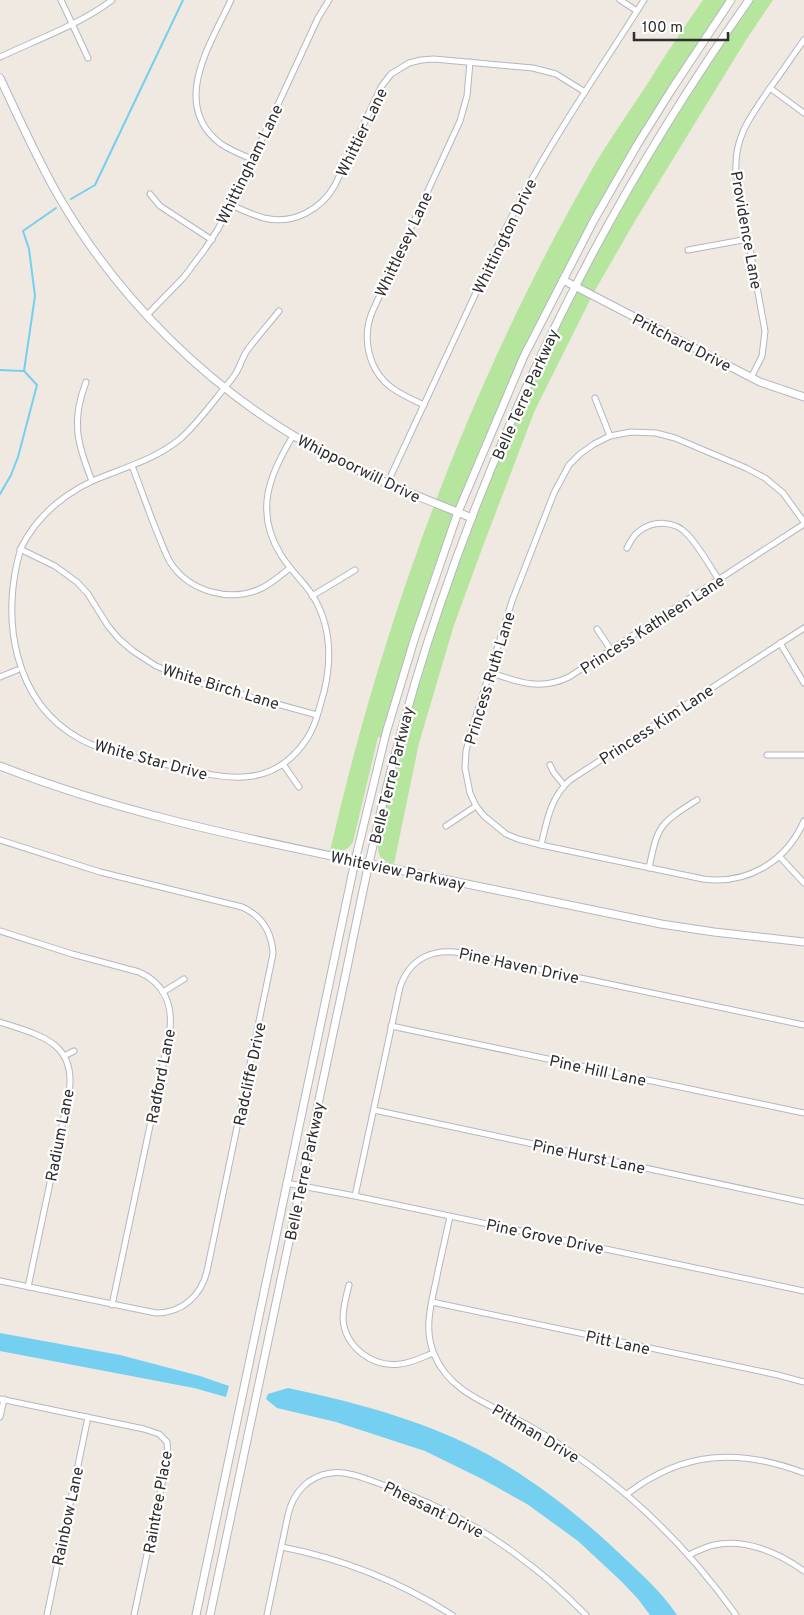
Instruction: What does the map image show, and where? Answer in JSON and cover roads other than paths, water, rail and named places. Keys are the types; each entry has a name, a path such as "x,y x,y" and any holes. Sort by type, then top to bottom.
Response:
{"main road":[{"name":"Belle Terre Parkway","path":"196,1615 355,861 386,733 415,637 458,512 524,356 637,145 731,0"},
{"name":"Belle Terre Parkway","path":"210,1615 369,864 411,697 439,610 472,518 516,410 575,287 610,221 654,145 689,88 749,0"},
{"name":"Whippoorwill Drive","path":"0,78 53,186 66,208 111,272 147,315 183,351 225,387 292,436 387,484 472,518"},
{"name":"Pritchard Drive","path":"563,280 751,378 804,397"},
{"name":"Whiteview Parkway","path":"0,766 97,800 270,844 670,925 804,942"}],"street":[{"path":"61,0 88,58"},
{"path":"0,57 72,23 112,0"},
{"path":"231,0 199,70 196,84 196,100 202,121 214,137 229,148 252,159"},
{"name":"Whittingham Lane","path":"147,315 184,277 212,240 231,205 318,18 329,0"},
{"path":"620,0 637,11"},
{"name":"Whittington Drive","path":"387,484 514,210 536,171 644,0"},
{"name":"Providence Lane","path":"751,378 762,356 765,336 736,172 737,151 745,125 804,40"},
{"name":"Whittier Lane","path":"231,205 256,216 275,220 290,219 308,212 325,200 333,190 379,92 391,74 405,65 421,60 434,59 542,70 561,77 585,92"},
{"name":"Whittlesey Lane","path":"424,405 395,390 380,376 368,352 367,330 373,310 460,121 467,96 470,62"},
{"path":"770,88 804,113"},
{"path":"150,194 160,206 212,240"},
{"path":"688,250 748,239"},
{"name":"White Star Drive","path":"279,311 249,348 225,387 193,427 179,440 155,456 92,481 69,494 49,510 33,528 20,549 10,577 6,601 8,638 17,670 33,697 51,718 77,737 100,748 227,778 250,777 271,770 283,764 295,754 312,730 317,715 328,672 329,649 323,620 312,596 279,551 268,522 268,488 273,472 292,436"},
{"path":"86,382 80,400 77,427 81,453 92,481"},
{"path":"595,398 610,436"},
{"name":"Princess Ruth Lane","path":"804,523 787,497 775,485 746,468 662,434 638,431 610,436 594,444 569,465 559,482 521,577 489,672 465,756 466,781 476,806 489,822 506,834 518,840 541,846 703,879 727,880 754,873 766,867 792,843 804,821"},
{"path":"132,466 167,556 176,570 190,582 211,592 232,595 261,588 290,568"},
{"path":"626,548 636,534 646,527 659,523 673,525 689,536 719,580"},
{"name":"Princess Kathleen Lane","path":"489,672 523,683 538,685 549,684 569,677 804,523"},
{"name":"White Birch Lane","path":"20,549 55,566 77,582 88,594 108,626 119,638 133,651 156,666 193,681 317,715"},
{"path":"312,596 355,570"},
{"name":"Princess Kim Lane","path":"541,846 550,807 564,786 581,773 804,628"},
{"path":"596,629 611,650"},
{"path":"780,643 804,684"},
{"path":"0,678 17,670"},
{"path":"767,754 804,755"},
{"path":"283,764 298,787"},
{"path":"550,765 564,786"},
{"path":"649,868 655,840 662,826 697,800"},
{"path":"446,826 476,806"},
{"name":"Radcliffe Drive","path":"0,840 100,872 242,907 261,920 267,929 274,954 208,1271 203,1286 198,1293 186,1305 173,1311 151,1313 0,1281"},
{"path":"780,856 804,883"},
{"name":"Radford Lane","path":"0,931 72,954 139,972 151,979 163,992 168,1001 171,1013 170,1031 112,1305"},
{"name":"Pine Haven Drive","path":"356,1196 400,987 410,969 418,961 430,955 449,951 804,1025"},
{"path":"163,992 184,979"},
{"path":"0,1022 45,1037 58,1047 64,1056 74,1051"},
{"name":"Pine Hill Lane","path":"392,1026 804,1113"},
{"name":"Radium Lane","path":"28,1287 69,1093 70,1076 64,1056"},
{"name":"Pine Hurst Lane","path":"374,1110 804,1202"},
{"name":"Pine Grove Drive","path":"286,1184 356,1196 804,1290"},
{"name":"Pittman Drive","path":"450,1216 428,1328 433,1353 444,1373 460,1389 514,1417 554,1441 627,1494 689,1555 736,1615"},
{"path":"349,1285 344,1310 344,1323 350,1340 362,1353 378,1362 396,1365 433,1353"},
{"name":"Pitt Lane","path":"432,1302 804,1382"},
{"path":"0,1417 2,1399"},
{"name":"Raintree Place","path":"2,1399 154,1432 163,1437 168,1446 168,1456 134,1615"},
{"name":"Rainbow Lane","path":"47,1615 88,1417"},
{"path":"627,1494 664,1471 708,1458 754,1459 781,1465 804,1473"},
{"name":"Pheasant Drive","path":"267,1615 291,1506 296,1494 303,1486 321,1475 336,1472 380,1483 410,1495 481,1531 532,1566 586,1615"},
{"path":"689,1555 712,1545 724,1543 742,1544 774,1554 804,1571"},
{"path":"282,1547 325,1556 370,1572 408,1589 452,1615"}],"water":[{"path":"0,1333 120,1355 200,1376 229,1386 226,1397 194,1388 0,1351"},
{"path":"288,1388 398,1416 451,1437 501,1462 547,1493 591,1527 649,1582 677,1615 650,1615 621,1581 578,1541 527,1504 482,1479 425,1451 336,1422 277,1408 266,1399 268,1394"}],"waterway":[{"path":"71,199 95,185 183,0"},
{"path":"0,494 11,475 18,457 37,385 24,371 35,296 29,249 23,231 56,208"},
{"path":"0,370 23,371"}]}
